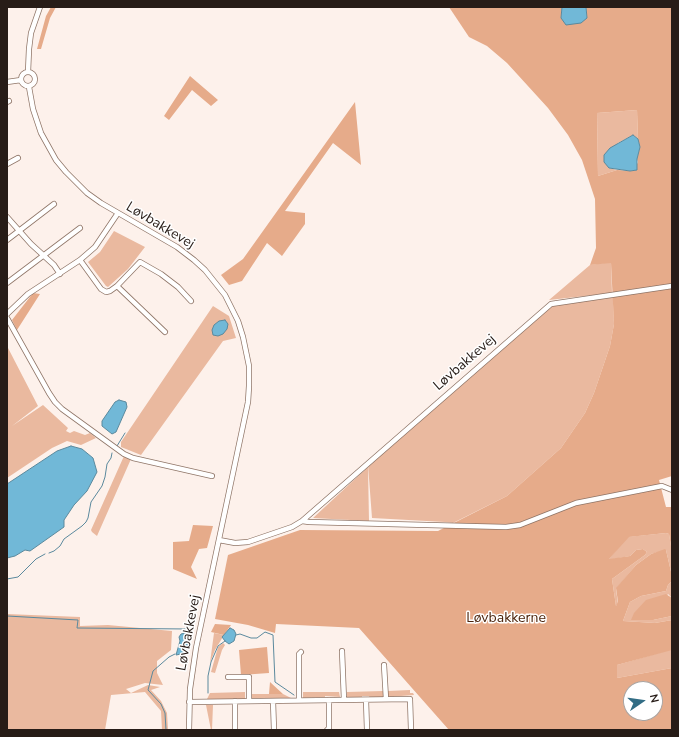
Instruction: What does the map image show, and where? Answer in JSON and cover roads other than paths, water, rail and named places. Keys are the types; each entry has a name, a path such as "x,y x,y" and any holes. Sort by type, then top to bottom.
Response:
{"street":[{"path":"28,72 28,49 31,33 40,7"},
{"path":"28,72 33,74 35,79 34,84 28,87 23,85 21,80 22,75 28,72"},
{"path":"7,82 21,80"},
{"name":"Løvbakkevej","path":"28,87 38,125 56,160 74,182 87,193 118,213 178,247 205,270 225,295 238,321 243,337 249,366 248,402 196,648 189,702 189,730"},
{"path":"7,164 18,158"},
{"path":"7,240 54,204"},
{"path":"7,314 28,294 80,260 95,247 118,213"},
{"path":"7,217 18,231 54,265 60,274"},
{"path":"7,283 80,228"},
{"path":"80,260 103,291 108,292 117,286 140,262 161,274 178,287 191,300"},
{"path":"117,286 165,332"},
{"name":"Løvbakkevej","path":"219,540 235,543 248,542 302,521 551,304 672,286"},
{"path":"7,318 49,393 62,409 124,454 133,458 212,476"},
{"name":"Løvbakkevej","path":"302,521 506,527 520,525 576,503 662,486 672,490"},
{"path":"342,651 344,700"},
{"path":"299,700 299,654 301,652"},
{"path":"384,665 386,699"},
{"path":"228,677 249,677 249,701"},
{"path":"189,702 410,699 410,730"},
{"path":"327,730 329,728 329,700"},
{"path":"366,700 367,730"},
{"path":"235,701 235,730"},
{"path":"273,701 274,730"}],"water":[{"path":"562,7 586,7 587,18 581,23 566,25 561,18"},
{"path":"633,135 638,139 640,147 637,159 637,170 630,171 609,168 604,162 604,155 610,148"},
{"path":"225,320 228,324 227,329 223,334 218,336 213,335 212,330 214,325 219,321"},
{"path":"119,400 126,402 127,407 116,432 112,434 102,426 102,421 115,402"},
{"path":"71,446 82,449 93,458 97,472 87,491 74,505 64,520 64,527 30,551 25,550 15,556 7,558 7,484 57,451"},
{"path":"230,628 234,630 236,634 234,641 229,644 222,637"},
{"path":"185,633 189,635 186,653 176,655 180,641 179,637 181,634"}],"waterway":[{"path":"117,446 125,433"},
{"path":"49,553 60,546 64,539 86,522 91,502 102,486 107,464 112,453"},
{"path":"7,579 18,577 36,559 45,554"},
{"path":"7,616 78,620 77,628 188,629"},
{"path":"236,635 240,634 251,638 257,638 265,632 273,635 275,682 294,695"},
{"path":"208,693 208,676 211,662 218,646 225,641"},
{"path":"166,730 165,713 161,704 148,690 153,671 169,657 175,654"}],"park label":[{"name":"Løvbakkerne","path":"506,619"}]}
